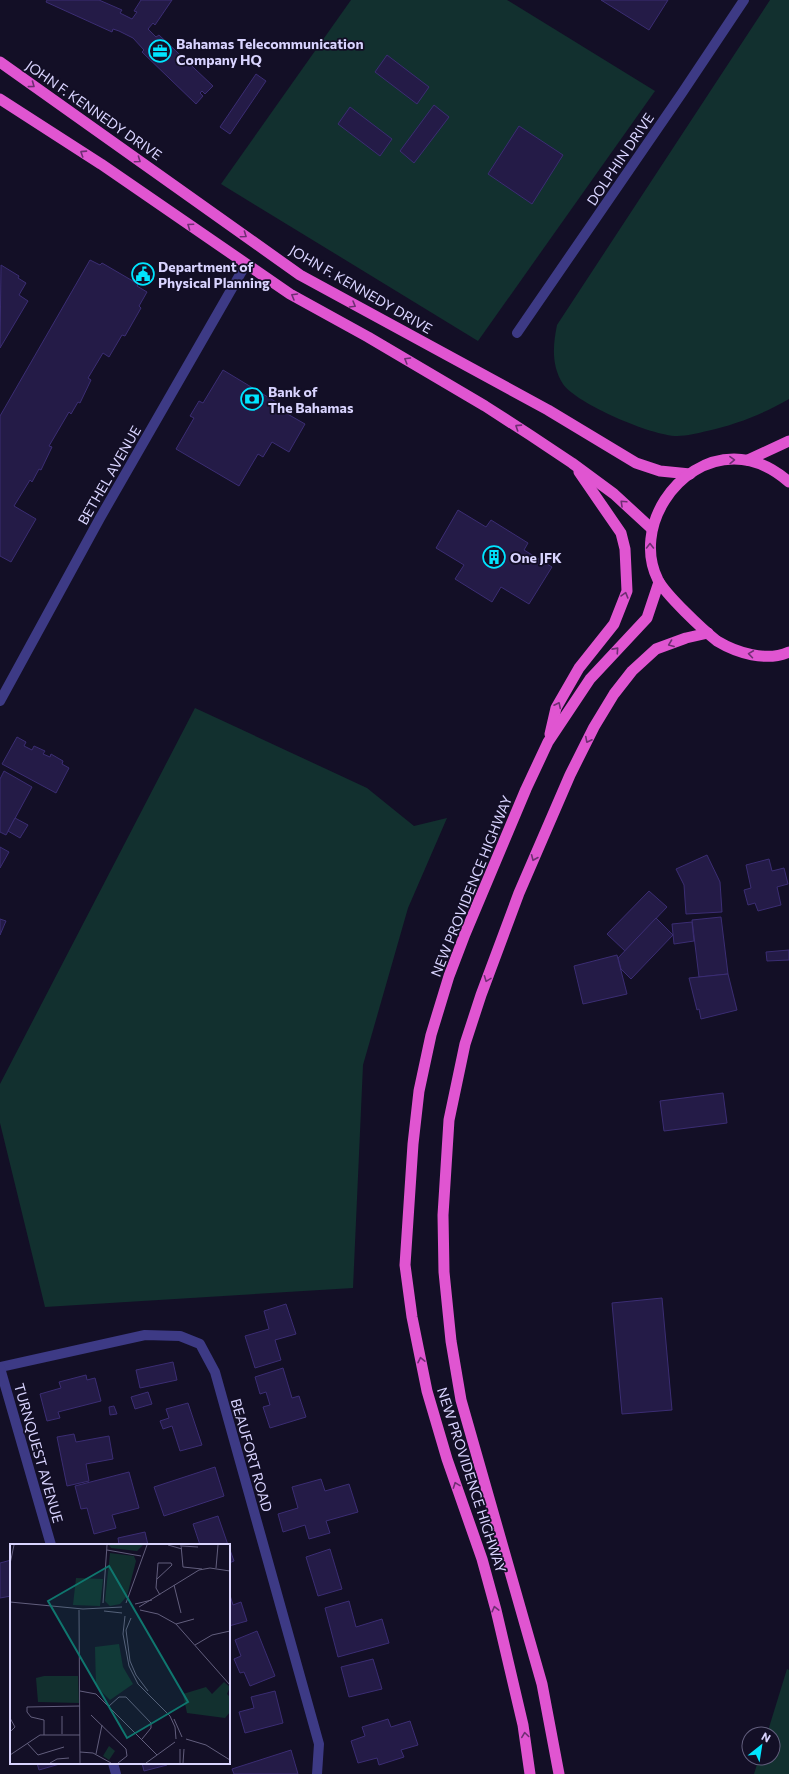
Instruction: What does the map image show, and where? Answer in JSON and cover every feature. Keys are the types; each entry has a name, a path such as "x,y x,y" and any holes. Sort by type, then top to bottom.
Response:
{"highway":[{"name":"JOHN F. KENNEDY DRIVE","path":"0,62 300,275 548,410 636,463 660,471 690,474"},
{"path":"0,99 101,164 290,294 368,337 485,406 572,463 614,494 652,529"},
{"path":"748,460 789,441"},
{"path":"789,482 770,468 748,460 734,459 712,462 690,474 666,499 658,511 650,538 650,557 659,582 668,594 708,633 725,646 744,653 765,656 789,652"},
{"path":"548,742 556,708 579,668 614,624 627,591 625,549 621,533 572,463"},
{"name":"NEW PROVIDENCE HIGHWAY","path":"530,1774 523,1725 482,1559 447,1459 427,1391 412,1317 405,1265 413,1144 419,1091 431,1035 465,934 526,789 548,742 590,679 647,618 659,582"},
{"name":"NEW PROVIDENCE HIGHWAY","path":"559,1774 542,1684 459,1393 450,1341 444,1272 443,1215 449,1120 465,1044 481,995 519,893 570,775 594,727 614,694 632,671 656,649 686,638 708,633"}],"street":[{"name":"DOLPHIN DRIVE","path":"517,334 744,0"},
{"name":"BETHEL AVENUE","path":"0,701 100,518 246,264"},
{"name":"BEAUFORT ROAD","path":"0,1367 145,1335 180,1336 200,1344 215,1372 319,1744 317,1774"},
{"name":"TURNQUEST AVENUE","path":"0,1367 50,1544"},
{"path":"113,1764 116,1774"}],"green space":[{"path":"351,0 507,0 655,91 478,341 221,184"},
{"path":"770,0 789,0 789,399 760,414 729,425 689,435 665,435 616,418 583,401 563,384 556,370 554,355 557,325"},
{"path":"195,708 367,788 414,826 447,818 408,908 363,1065 353,1288 45,1307 0,1123 0,1084"},
{"path":"787,1669 789,1670 789,1774 754,1774 756,1766 781,1766 781,1726 769,1726"}],"building":[{"name":"Bahamas Telecommunication Company HQ","path":"47,0 99,0 122,10 120,13 132,19 137,12 134,11 141,0 172,0 155,25 153,23 148,29 156,37 159,35 213,86 205,94 202,91 200,93 203,96 196,104 142,52 144,50 133,38 113,29 112,32 46,2"},
{"path":"601,0 668,0 649,30"},
{"path":"387,55 429,87 417,104 375,72"},
{"path":"256,74 266,81 230,134 220,127"},
{"path":"434,105 449,117 414,163 400,151"},
{"path":"350,107 392,139 380,156 338,124"},
{"path":"519,126 563,155 532,204 488,174"},
{"path":"90,260 100,265 102,263 138,284 137,286 147,292 139,306 141,308 125,336 122,335 109,357 103,353 88,378 91,380 80,403 78,402 71,414 69,412 49,446 52,447 41,470 39,469 32,482 30,480 14,506 36,519 11,562 0,556 0,416"},
{"path":"1,265 19,276 18,278 26,283 19,295 28,301 0,348"},
{"path":"223,370 286,408 284,412 305,424 289,452 272,442 263,457 258,454 239,486 176,449 194,418 190,416 199,401 203,403"},
{"name":"One JFK","path":"458,510 486,527 491,520 528,543 524,550 552,567 529,604 501,587 492,602 455,579 464,565 436,548"},
{"path":"17,737 26,742 24,746 32,750 34,746 45,751 43,754 50,757 51,754 63,761 62,764 69,768 56,793 2,764"},
{"path":"4,771 32,787 6,835 0,832 0,779"},
{"path":"15,818 28,825 20,838 8,831"},
{"path":"0,847 9,852 0,868"},
{"path":"707,855 720,882 722,912 686,914 684,885 676,869"},
{"path":"769,859 772,871 784,868 788,884 777,887 781,905 758,911 755,903 748,905 744,890 751,888 746,865"},
{"path":"649,891 667,907 625,951 607,934"},
{"path":"721,917 728,974 699,977 692,920"},
{"path":"656,918 673,935 631,979 621,969 618,958"},
{"path":"0,919 6,921 0,935"},
{"path":"692,922 694,941 674,944 672,924"},
{"path":"789,950 789,960 767,961 766,952"},
{"path":"617,955 627,994 583,1004 574,966"},
{"path":"728,974 737,1010 701,1019 699,1009 697,1010 689,978"},
{"path":"723,1093 727,1123 664,1131 660,1101"},
{"path":"662,1298 672,1410 622,1414 612,1303"},
{"path":"286,1304 296,1334 275,1340 281,1360 255,1368 245,1336 269,1329 264,1311"},
{"path":"173,1362 177,1380 140,1388 136,1370"},
{"path":"283,1368 292,1398 299,1396 306,1417 270,1428 263,1407 270,1405 266,1392 260,1394 255,1377"},
{"path":"86,1375 87,1380 95,1378 101,1401 58,1412 60,1418 47,1421 40,1394 61,1388 59,1382"},
{"path":"148,1392 152,1404 135,1409 131,1397"},
{"path":"188,1403 202,1445 180,1451 172,1426 163,1429 160,1421 169,1418 166,1409"},
{"path":"114,1406 117,1414 110,1415 109,1407"},
{"path":"74,1434 76,1442 109,1436 113,1459 86,1464 89,1481 67,1486 57,1437"},
{"path":"215,1467 224,1496 164,1516 154,1487"},
{"path":"129,1472 139,1508 112,1515 116,1528 94,1534 87,1508 81,1509 75,1486"},
{"path":"321,1479 325,1491 349,1484 358,1512 326,1521 330,1533 309,1539 305,1525 283,1532 278,1514 298,1508 292,1487"},
{"path":"218,1516 228,1544 200,1544 193,1524"},
{"path":"145,1532 148,1544 119,1544 118,1538"},
{"path":"330,1549 342,1589 318,1596 306,1557"},
{"path":"230,1550 234,1561 230,1563"},
{"path":"10,1560 10,1596 0,1598 0,1563"},
{"path":"230,1595 233,1605 241,1602 247,1621 230,1626"},
{"path":"349,1601 356,1627 382,1619 389,1643 338,1657 325,1608"},
{"path":"257,1631 275,1676 250,1686 244,1672 240,1673 234,1659 241,1656 235,1640"},
{"path":"373,1659 382,1689 349,1697 341,1667"},
{"path":"275,1691 283,1723 245,1733 239,1712 254,1708 251,1697"},
{"path":"388,1719 391,1727 410,1721 418,1745 401,1750 404,1757 379,1765 377,1758 358,1763 351,1741 365,1736 362,1727"},
{"path":"291,1750 298,1774 234,1774 232,1769"},
{"path":"37,1764 60,1764 39,1770"},
{"path":"142,1764 167,1764 167,1765 144,1771"}],"place":[{"name":"Bahamas Telecommunication Company HQ","path":"160,51"},
{"name":"Department of Physical Planning","path":"143,274"},
{"name":"Bank of The Bahamas","path":"252,399"},
{"name":"One JFK","path":"494,557"}]}
